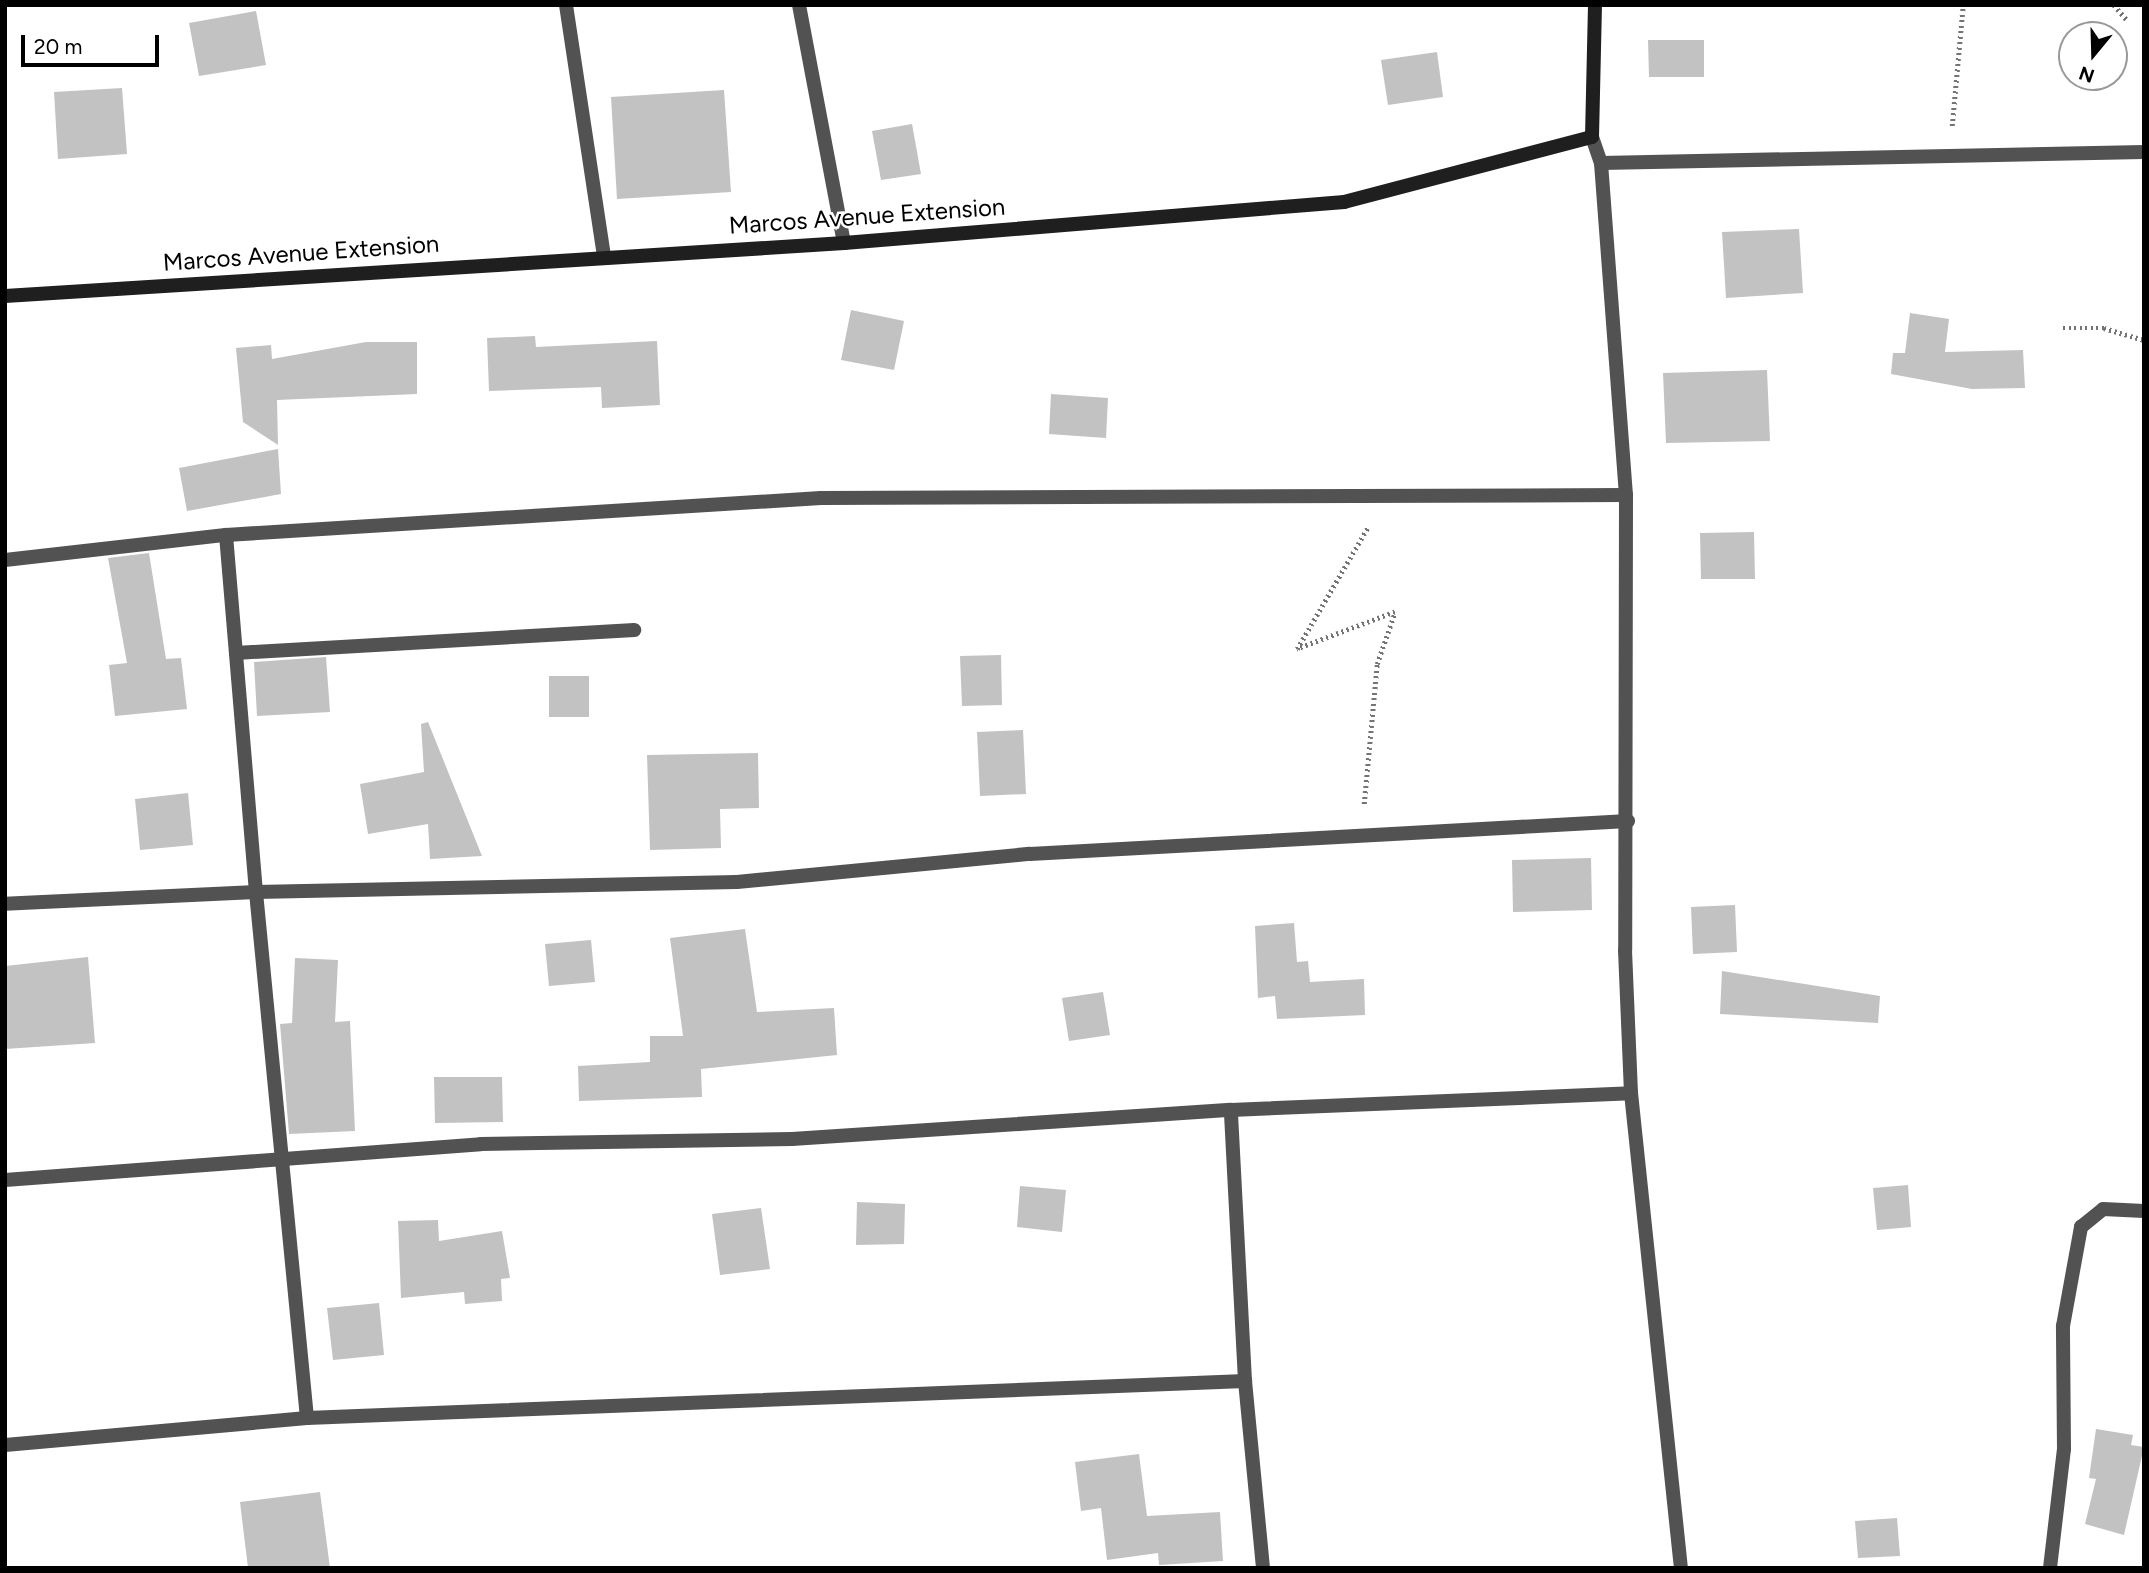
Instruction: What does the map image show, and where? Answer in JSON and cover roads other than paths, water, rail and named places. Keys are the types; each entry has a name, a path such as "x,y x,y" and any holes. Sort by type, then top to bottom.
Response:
{"street":[{"path":"566,5 604,257"},
{"path":"799,5 844,243"},
{"path":"1595,5 1592,137 1601,163 1626,495 1631,1093 1681,1568"},
{"name":"Marcos Avenue Extension","path":"5,296 844,243 1345,202 1592,137"},
{"path":"1601,163 1950,152 2144,152"},
{"path":"5,560 226,535 821,498 1384,500 1626,495"},
{"path":"226,535 279,1162 307,1418"},
{"path":"236,653 634,629"},
{"path":"5,904 256,892 737,882 1030,854 1362,840 1513,823 1628,821"},
{"path":"5,1180 279,1162 481,1144 792,1139 1231,1110 1631,1093"},
{"path":"1231,1110 1245,1381 1262,1568"},
{"path":"2050,1568 2064,1449 2063,1326 2081,1227 2103,1209 2144,1211"},
{"path":"5,1446 307,1418 1245,1381"}]}
